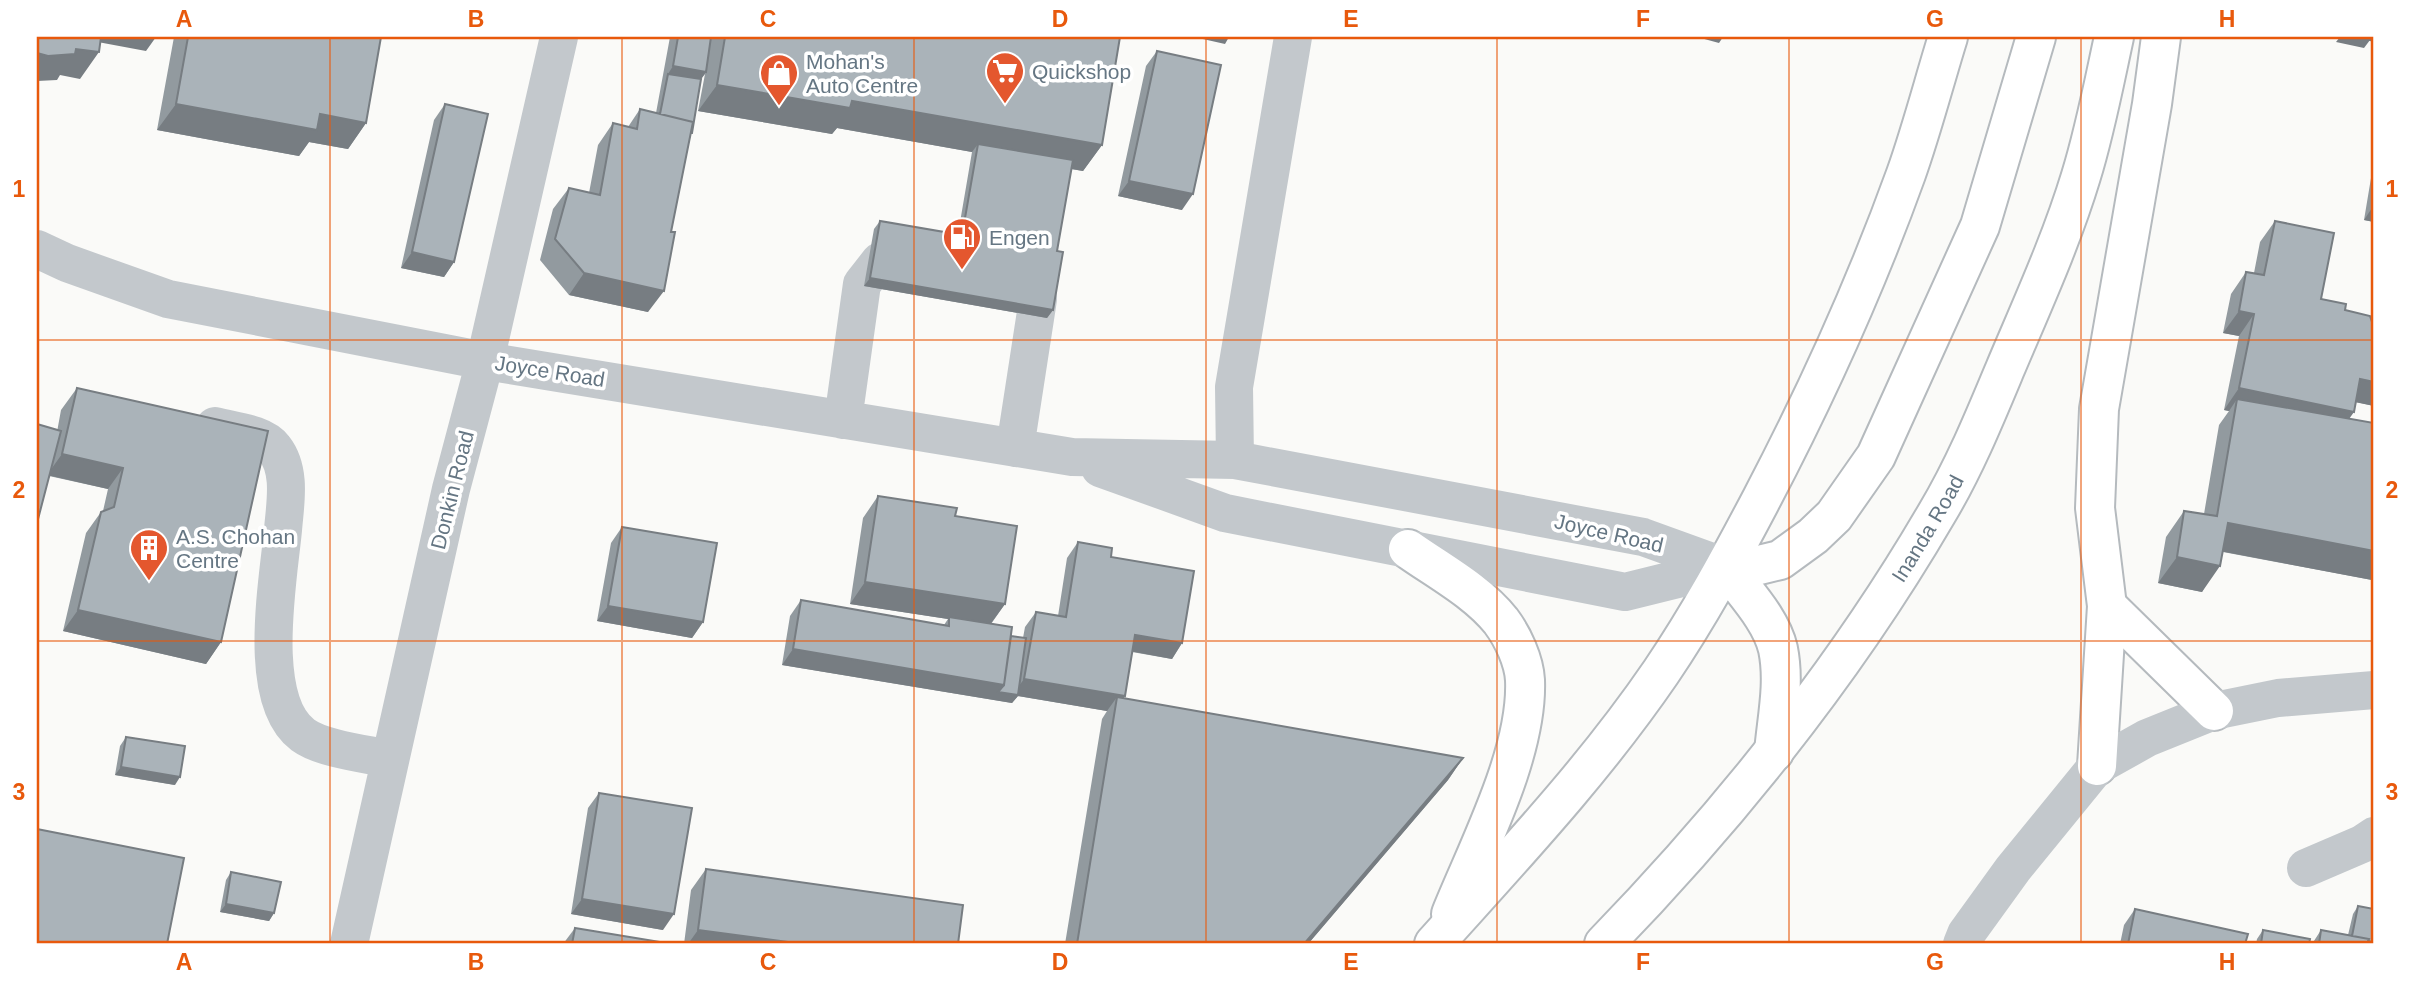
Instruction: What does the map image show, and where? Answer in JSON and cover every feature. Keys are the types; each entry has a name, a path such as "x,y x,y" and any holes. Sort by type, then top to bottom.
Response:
{"main road":[{"path":"1438,940 1583,776 1661,672 1726,567 1790,445 1853,312 1907,172 1948,37"},
{"path":"1726,567 1755,566 1780,560 1813,536 1834,516 1876,456 1980,226 2036,37"},
{"name":"Inanda Road","path":"1604,944 1702,840 1774,754 1862,632 1939,511 1989,407 2050,263 2081,176 2114,37"},
{"path":"2097,766 2107,606 2095,508 2099,409 2152,104 2161,37"},
{"path":"1408,549 1474,594 1501,621 1516,647 1525,678 1523,716 1499,799 1438,940"},
{"path":"1726,567 1764,619 1777,647 1782,681 1774,754"},
{"path":"2107,606 2214,711"}],"street":[{"name":"Donkin Road","path":"349,944 450,489 485,361 559,37"},
{"path":"1235,460 1234,387 1293,37"},
{"name":"Joyce Road","path":"37,249 168,299 485,361 1072,457 1235,460 1643,537 1726,567"},
{"path":"843,420 862,284 880,261 889,257 942,264"},
{"path":"995,270 1021,272 1032,277 1037,287 1038,299 1014,448"},
{"path":"182,418 261,438 273,446 280,458 287,486 273,629 276,688 290,720 303,735 320,743 390,759"},
{"name":"Joyce Road","path":"1072,457 1225,513 1625,592 1726,567"},
{"path":"1962,944 1966,934 2013,869 2097,766 2147,738 2214,711 2278,698 2374,690"},
{"path":"2306,868 2362,844 2374,836"}],"building":[{"path":"37,37 101,37 99,52 76,49 75,54 48,56 37,53"},
{"path":"188,37 381,37 366,123 320,114 317,130 176,104"},
{"path":"678,37 711,37 706,72 673,66"},
{"path":"725,37 1120,37 1102,145 852,101 850,108 717,85"},
{"path":"1157,51 1221,65 1193,194 1129,181"},
{"path":"668,74 701,79 692,133 693,122 660,114"},
{"path":"445,104 488,114 454,262 412,252"},
{"path":"640,109 693,122 671,232 675,232 664,291 584,273 555,239 569,188 600,195 613,123 637,129"},
{"path":"978,144 1073,160 1057,251 1063,252 1053,310 870,278 880,221 962,235"},
{"path":"2275,221 2334,233 2321,299 2346,304 2345,310 2370,316 2374,328 2374,382 2360,379 2354,412 2239,388 2254,314 2239,311 2246,272 2264,275"},
{"name":"A.S. Chohan Centre","path":"77,388 268,431 221,642 78,610 101,512 114,507 123,468 62,454"},
{"path":"2237,399 2374,423 2374,551 2228,523 2220,566 2177,557 2184,511 2217,516"},
{"path":"37,424 61,431 37,523"},
{"path":"878,496 957,508 955,516 1017,526 1005,604 865,582"},
{"path":"622,527 717,543 703,622 608,606"},
{"path":"1078,542 1112,548 1111,557 1194,571 1182,643 1135,635 1125,696 1024,679 1036,612 1066,617"},
{"path":"801,600 949,626 949,617 1012,627 1004,685 793,649"},
{"path":"1011,636 1026,638 1018,695 998,692 1004,685"},
{"path":"1117,697 1463,758 1304,944 1077,944"},
{"path":"126,737 185,746 180,777 121,767"},
{"path":"599,793 692,808 674,914 582,899"},
{"path":"37,829 184,858 167,944 37,944"},
{"path":"706,869 963,905 958,944 803,944 698,930"},
{"path":"231,872 281,882 274,913 226,904"},
{"path":"2358,906 2374,909 2374,943 2368,941 2369,939 2352,936"},
{"path":"2135,909 2248,934 2245,944 2128,944"},
{"path":"575,928 672,944 572,944"},
{"path":"2263,930 2310,939 2309,944 2261,944"},
{"path":"2321,930 2369,939 2368,944 2319,944"}],"place":[{"name":"Quickshop","path":"1005,105"},
{"name":"Mohan's Auto Centre","path":"779,107"},
{"name":"Engen","path":"962,271"},
{"name":"A.S. Chohan Centre","path":"149,582"}]}
